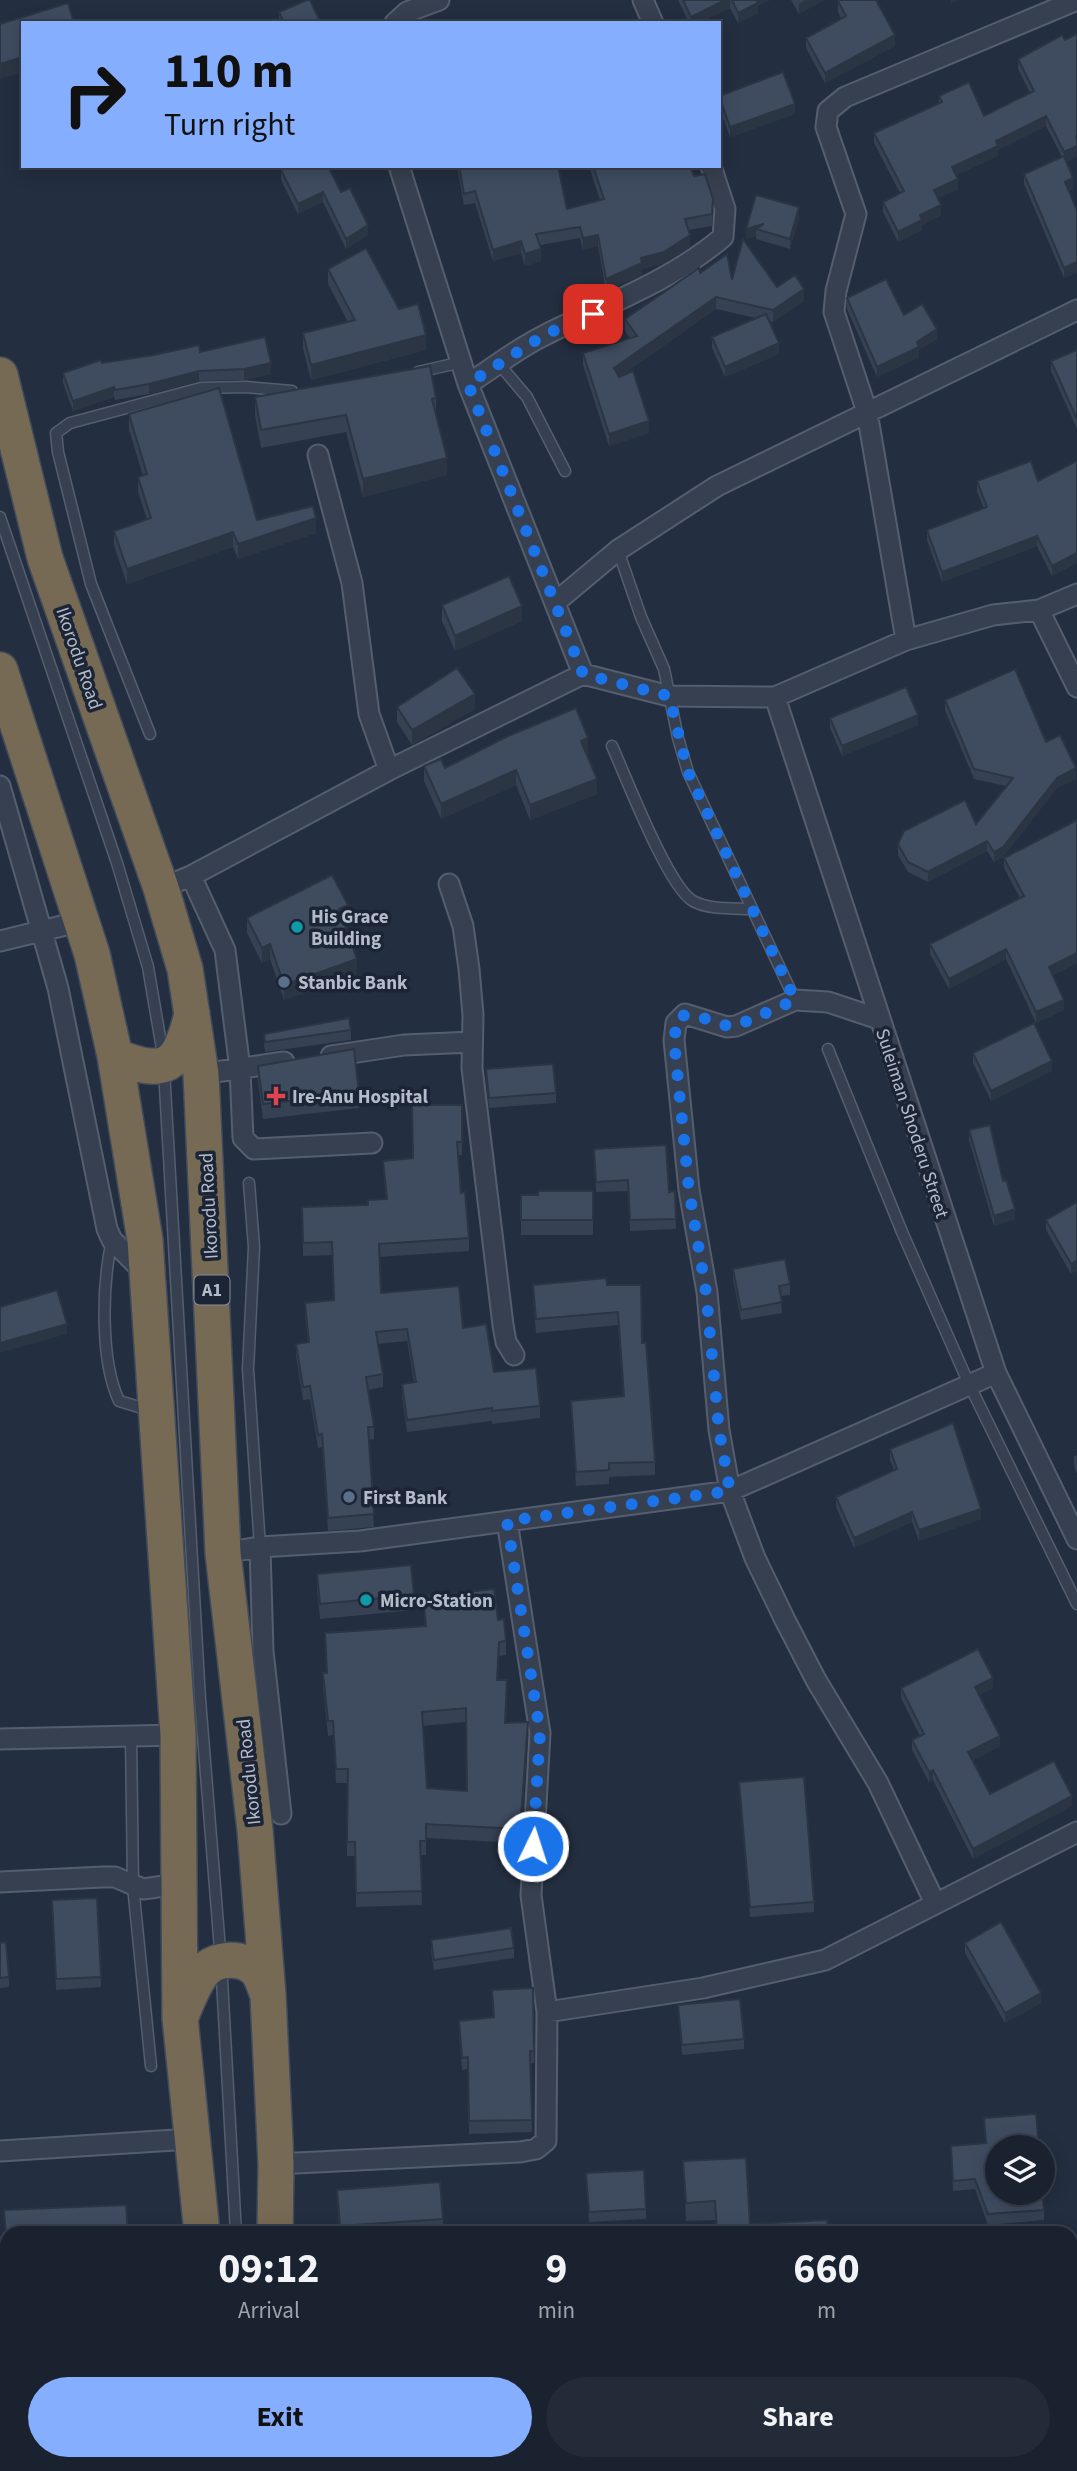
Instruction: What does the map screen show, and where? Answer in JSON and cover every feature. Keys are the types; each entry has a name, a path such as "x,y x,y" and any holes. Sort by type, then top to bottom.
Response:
{"highway":[{"name":"Ikorodu Road","path":"0,375 45,558 176,882 184,969 201,1074 223,1553 255,1830 268,1995 276,2164 275,2226"},
{"path":"0,670 82,921 115,1056 148,1276 178,1735 180,2018 201,2226"},
{"path":"115,1056 144,1068 164,1065 177,1056 192,1014"},
{"path":"180,2018 205,1970 221,1962 247,1962 259,1972 268,1995"}],"street":[{"path":"397,21 407,12 439,0"},
{"path":"643,0 652,21"},
{"path":"906,640 867,412 834,312 836,291 856,214 826,127 828,111 845,97 1077,0"},
{"path":"401,168 468,384 557,601 583,674"},
{"path":"468,384 544,335 617,303 665,276 723,237 725,209 712,168"},
{"path":"557,601 618,550 717,486 1077,310"},
{"path":"318,455 352,583 369,714 389,770"},
{"path":"372,1143 254,1149 243,1138 240,1069 225,950 176,882 389,770 583,674 669,696 775,697 906,640 993,615 1039,610 1077,594"},
{"path":"1039,610 1077,687"},
{"name":"Suleiman Shoderu Street","path":"775,697 996,1373 1077,1539"},
{"path":"0,786 43,930 112,1240 148,1276"},
{"path":"449,884 463,926 473,1015 472,1068 503,1325 506,1342 514,1355"},
{"path":"0,941 82,921"},
{"path":"879,1019 828,1002 795,1000 736,1026 727,1027 693,1015 678,1017 674,1040 689,1190 706,1292 719,1430 730,1491 755,1558 785,1620 816,1680 878,1783 935,1903"},
{"path":"201,1074 404,1045 472,1042"},
{"path":"223,1553 260,1547 359,1541 730,1491 996,1373"},
{"path":"276,2164 536,2149 546,2141 547,2012 531,1895 540,1733 507,1521"},
{"path":"260,1547 263,1651 281,1814"},
{"path":"0,1739 178,1735"},
{"path":"547,2012 703,1988 825,1960 874,1938 935,1903 1077,1832"},
{"path":"0,1882 115,1877 143,1889 178,1884"},
{"path":"0,2151 191,2139"}],"lane":[{"path":"409,374 462,362"},
{"path":"499,364 527,397 565,471"},
{"path":"150,734 91,584 58,452 56,433 70,423 201,388 246,387 282,393 307,390"},
{"path":"0,517 117,863 148,967 159,1019 180,1304 200,1699 221,1962 236,2226"},
{"path":"618,550 641,617 664,669 688,772 795,1000"},
{"path":"612,746 674,880 692,901 709,906 752,909"},
{"path":"828,1049 902,1232 969,1384 1077,1604"},
{"path":"249,1183 254,1247 248,1368 260,1547"},
{"path":"112,1240 106,1280 106,1332 114,1392 124,1405 157,1412"},
{"path":"131,1736 133,1886 151,2066"}],"building":[{"path":"310,0 320,21 283,21 279,12"},
{"path":"683,0 725,0 691,17"},
{"path":"732,0 756,0 758,3 738,13"},
{"path":"839,0 876,0 895,35 825,73 806,38 846,16"},
{"path":"68,3 73,21 21,21 21,58 0,64 0,24"},
{"path":"1077,34 1077,146 1064,152 1046,116 996,141 998,146 952,167 958,179 934,190 941,205 920,215 922,220 898,232 883,202 904,191 874,133 942,102 939,96 969,82 984,116 1034,91 1018,59 1062,35 1065,40"},
{"path":"783,72 795,104 730,127 721,95"},
{"path":"1064,156 1073,178 1065,182 1077,210 1077,262 1064,268 1024,174"},
{"path":"329,168 341,192 350,188 368,225 346,239 323,192 298,204 281,170"},
{"path":"459,168 558,168 567,209 604,199 594,168 691,168 694,176 705,174 713,199 712,214 685,219 690,235 664,252 641,258 642,263 606,279 598,235 583,238 580,227 536,234 541,249 525,254 521,241 493,250 475,191 464,194"},
{"path":"756,195 799,207 790,239 756,229 764,224 746,229"},
{"path":"743,239 777,287 795,275 804,289 773,310 716,297 614,368 619,377 633,371 649,421 609,434 583,353 637,336 625,319 699,268 700,273 727,254 732,280"},
{"path":"366,248 399,309 418,304 426,335 311,365 303,333 355,320 328,269"},
{"path":"886,279 904,315 922,304 937,329 917,342 919,347 877,367 847,298"},
{"path":"766,314 779,343 725,367 712,337"},
{"path":"265,337 271,363 244,369 199,371 115,390 114,387 73,401 63,373 101,360 102,363 199,345 200,352"},
{"path":"1077,350 1077,419 1051,361"},
{"path":"430,366 436,398 432,399 447,458 363,479 346,415 261,430 255,397"},
{"path":"219,388 257,520 313,506 316,518 238,544 233,532 127,569 114,531 151,518 138,477 147,474 129,414"},
{"path":"1031,461 1038,481 1077,461 1077,553 1052,566 1037,536 942,572 927,530 987,507 977,481"},
{"path":"509,576 522,606 455,636 442,605"},
{"path":"457,668 475,694 412,730 397,707"},
{"path":"1015,669 1046,742 1060,735 1076,768 1057,778 1003,847 994,852 987,841 928,872 908,862 898,844 904,831 965,800 976,824 1013,778 974,769 945,700"},
{"path":"906,687 918,715 842,746 830,718"},
{"path":"576,708 588,738 581,741 597,779 530,805 516,770 441,804 424,766 441,759 445,768 508,736"},
{"path":"1077,820 1077,953 1049,967 1064,1000 1036,1012 1006,949 949,979 930,944 1024,896 1004,858"},
{"path":"332,875 348,905 339,909 357,959 284,985 270,944 262,948 247,918"},
{"path":"349,1018 351,1030 265,1042 264,1034"},
{"path":"1034,1023 1052,1061 991,1091 973,1053"},
{"path":"354,1049 359,1093 263,1104 258,1066"},
{"path":"553,1064 556,1093 489,1098 486,1069"},
{"path":"412,1105 462,1105 462,1142 457,1142 461,1193 465,1192 469,1238 379,1244 381,1293 459,1286 463,1328 486,1324 494,1372 536,1368 540,1406 492,1411 492,1408 407,1420 402,1384 416,1382 407,1329 376,1332 383,1374 366,1377 374,1427 368,1427 374,1514 328,1518 322,1434 318,1435 310,1386 303,1387 296,1344 309,1342 305,1303 334,1300 332,1242 303,1243 302,1207 368,1205 368,1200 387,1199 383,1161 413,1158"},
{"path":"990,1125 1003,1181 1006,1180 1015,1209 994,1216 969,1130"},
{"path":"666,1145 669,1192 675,1191 676,1219 630,1220 628,1180 596,1182 594,1149"},
{"path":"538,1191 593,1191 593,1220 521,1220 521,1195 538,1195"},
{"path":"1077,1202 1077,1261 1071,1264 1046,1220"},
{"path":"785,1259 790,1284 779,1286 782,1302 741,1310 733,1269"},
{"path":"606,1278 607,1285 641,1285 642,1343 646,1343 655,1462 609,1463 609,1470 576,1472 571,1401 624,1396 618,1312 536,1319 533,1285"},
{"path":"57,1290 67,1324 0,1343 0,1307"},
{"path":"953,1423 981,1509 919,1530 912,1512 854,1538 836,1497 897,1469 890,1449"},
{"path":"411,1565 414,1595 320,1604 317,1574"},
{"path":"494,1589 498,1620 504,1619 506,1641 499,1642 497,1680 507,1680 505,1723 528,1722 520,1829 426,1824 426,1841 420,1841 422,1891 356,1893 355,1842 347,1842 348,1769 336,1769 333,1721 328,1721 323,1673 327,1673 325,1633 426,1626 423,1597","holes":["466,1708 467,1791 427,1788 422,1712"]},
{"path":"978,1649 993,1678 975,1687 1000,1736 968,1752 990,1794 1054,1761 1072,1796 973,1849 933,1770 929,1772 912,1740 924,1734 901,1688"},
{"path":"804,1777 814,1902 750,1907 739,1782"},
{"path":"97,1898 101,1977 56,1979 52,1900"},
{"path":"1001,1922 1041,1993 1005,2013 965,1943"},
{"path":"511,1928 514,1948 434,1960 431,1940"},
{"path":"6,1942 9,1977 0,1978 0,1943"},
{"path":"533,1988 534,2051 530,2051 532,2120 469,2121 468,2057 462,2058 459,2021 494,2017 492,1990"},
{"path":"740,1999 744,2039 682,2045 678,2005"},
{"path":"1036,2114 1038,2135 985,2135 984,2118"},
{"path":"985,2143 985,2205 1043,2205 1044,2210 988,2214 975,2179 953,2181 951,2146"},
{"path":"746,2158 750,2224 827,2220 827,2226 717,2226 715,2201 686,2203 683,2161"},
{"path":"644,2170 646,2209 589,2212 586,2173"},
{"path":"440,2182 443,2219 340,2226 337,2190"},
{"path":"126,2205 128,2226 5,2226 4,2210"}],"place":[{"name":"His Grace Building","path":"297,927"},
{"name":"Stanbic Bank","path":"284,982"},
{"name":"Ire-Anu Hospital","path":"276,1096"},
{"name":"First Bank","path":"349,1497"},
{"name":"Micro-Station","path":"366,1600"}],"route":[{"path":"533,1846 540,1733 507,1521 730,1491 719,1430 706,1292 689,1190 681,1080 674,1040 676,1023 678,1017 685,1014 727,1027 736,1026 795,1000 688,772 669,696 583,674 557,601 468,384 544,335 593,314"}]}
